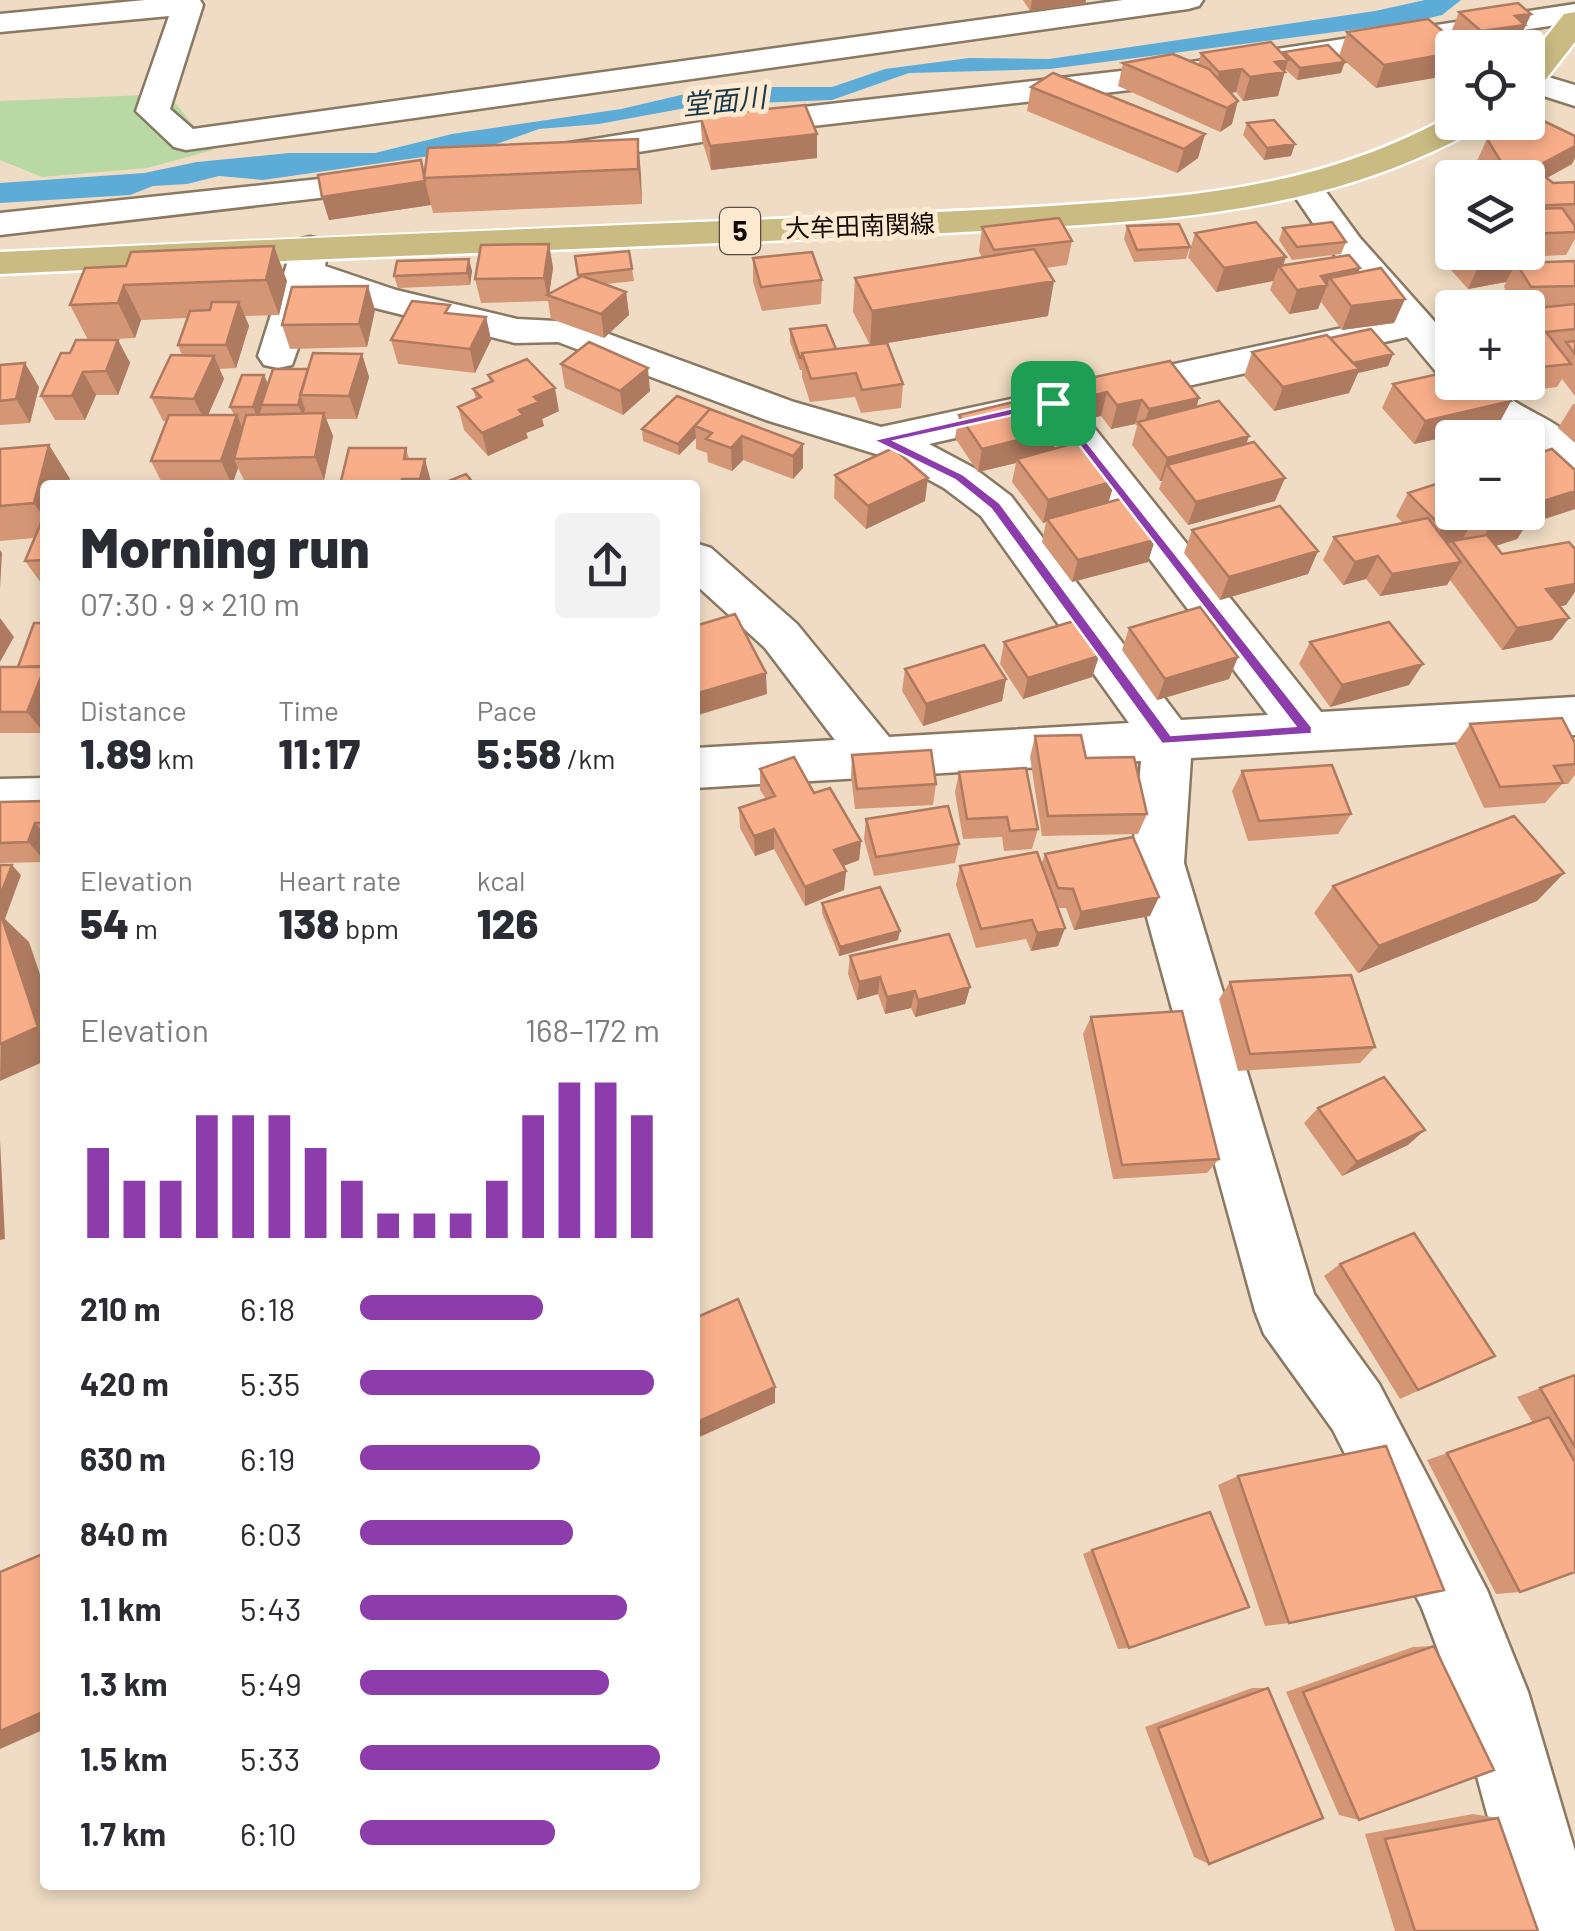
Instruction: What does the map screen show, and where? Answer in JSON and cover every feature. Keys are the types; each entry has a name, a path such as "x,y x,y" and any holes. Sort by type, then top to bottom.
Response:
{"main road":[{"path":"1545,58 1575,17"},
{"name":"大牟田南関線","path":"0,262 308,260 1172,209 1304,185 1376,166 1438,140"}],"street":[{"path":"0,24 188,6 152,111 186,140 1188,0"},
{"path":"528,160 777,120 1165,76 1575,17"},
{"path":"1545,86 1575,96"},
{"path":"0,224 431,176"},
{"path":"1304,185 1347,246 1435,347"},
{"path":"278,356 308,260 388,300 446,311 514,331 562,330 780,411 904,448 960,478 996,506 1168,740 1158,863 1287,1311 1356,1408 1450,1590 1490,1692 1559,1931"},
{"path":"879,440 1414,324"},
{"path":"1486,400 1495,409 1540,430 1573,468 1575,477"},
{"path":"1053,403 1307,730"},
{"path":"700,563 782,636 878,759"},
{"path":"700,768 1575,716"},
{"path":"0,800 40,798"}],"green space":[{"path":"144,95 176,104 213,150 147,168 42,177 0,160 0,101"}],"water":[{"name":"堂面川","path":"1425,0 1461,0 1442,15 1412,22 1050,69 909,73 832,100 702,105 599,124 539,129 485,148 263,180 219,176 187,184 153,186 130,195 0,203 0,183 144,173 197,162 289,153 375,153 452,134 621,109 681,95 741,87 832,87 885,69 969,58 1049,59 1375,11"}],"building":[{"path":"1518,3 1531,14 1515,16 1525,25 1480,30 1459,12"},
{"path":"1428,19 1441,30 1435,30 1435,56 1384,65 1347,32"},
{"path":"1271,42 1288,60 1275,62 1285,72 1250,77 1242,69 1219,72 1201,53"},
{"path":"1328,45 1345,62 1300,68 1284,52"},
{"path":"1173,54 1209,69 1238,101 1227,108 1123,63"},
{"path":"1053,73 1205,134 1184,149 1031,87"},
{"path":"805,105 817,134 710,146 700,116"},
{"path":"1274,120 1295,144 1267,148 1247,123"},
{"path":"1545,122 1575,136 1575,146 1545,162 1500,160 1488,140 1545,140"},
{"path":"638,139 638,169 424,178 428,148"},
{"path":"421,160 425,181 322,197 318,175"},
{"path":"1545,177 1553,183 1575,182 1575,204 1545,205"},
{"path":"1545,208 1562,208 1575,232 1545,233"},
{"path":"1059,218 1072,241 994,250 982,227"},
{"path":"1256,222 1286,257 1224,268 1195,233"},
{"path":"1332,222 1346,242 1297,247 1283,228"},
{"path":"1179,224 1190,247 1137,250 1127,226"},
{"path":"549,244 544,278 475,279 481,245"},
{"path":"274,246 266,280 124,285 118,303 70,305 85,268 126,266 131,252"},
{"path":"1034,249 1054,281 872,311 855,278"},
{"path":"629,251 632,269 578,275 575,256"},
{"path":"812,252 822,280 761,287 753,258"},
{"path":"1349,255 1360,268 1321,276 1327,285 1297,290 1279,266"},
{"path":"469,259 467,273 394,276 397,261"},
{"path":"1575,261 1575,286 1531,287 1520,270 1545,270 1545,262"},
{"path":"1381,268 1405,299 1351,306 1330,278"},
{"path":"582,276 626,292 601,314 547,295"},
{"path":"368,286 359,324 282,325 292,287"},
{"path":"412,301 450,305 445,313 486,317 470,349 391,340"},
{"path":"212,302 239,302 226,345 178,345 190,311 210,310"},
{"path":"1575,304 1575,329 1546,332 1571,364 1545,367 1545,307"},
{"path":"826,325 836,349 802,353 800,358 790,329"},
{"path":"1371,329 1393,354 1353,363 1330,338"},
{"path":"1327,335 1359,369 1283,387 1252,352"},
{"path":"76,340 118,340 106,371 83,372 72,396 41,396 61,353 70,353"},
{"path":"589,342 648,368 620,391 561,364"},
{"path":"887,343 903,384 862,390 856,373 811,379 802,353"},
{"path":"313,353 362,354 349,396 300,395"},
{"path":"171,355 214,356 194,399 151,397"},
{"path":"527,359 555,388 534,397 539,402 519,410 523,415 482,433 458,407 481,397 473,389 493,381 488,375"},
{"path":"1170,361 1199,398 1149,409 1142,400 1117,405 1107,392 1096,395 1085,379"},
{"path":"25,363 16,399 0,401 0,365"},
{"path":"273,369 308,369 298,405 261,405"},
{"path":"242,375 264,375 253,407 230,407"},
{"path":"1435,375 1435,400 1511,401 1425,421 1393,384"},
{"path":"677,396 710,409 678,444 642,429"},
{"path":"1034,397 1058,430 982,449 959,415"},
{"path":"1219,401 1249,436 1167,458 1138,422"},
{"path":"710,409 803,444 793,456 742,436 731,448 706,439 712,433 695,426"},
{"path":"324,413 315,457 234,459 246,415"},
{"path":"169,415 237,415 221,461 151,461"},
{"path":"1082,441 1115,481 1048,500 1017,459"},
{"path":"1254,442 1285,478 1196,502 1167,465"},
{"path":"49,445 34,503 0,506 0,449"},
{"path":"349,448 406,448 404,459 425,459 420,479 341,480"},
{"path":"893,448 928,478 868,506 835,475"},
{"path":"1552,449 1575,470 1575,491 1545,501 1545,451"},
{"path":"1435,484 1435,520 1408,493"},
{"path":"1124,498 1155,540 1078,560 1047,519"},
{"path":"1280,506 1318,551 1229,577 1192,530"},
{"path":"1428,518 1461,562 1392,574 1378,556 1355,562 1334,537"},
{"path":"40,525 40,560 25,561"},
{"path":"1487,535 1502,554 1569,542 1575,549 1575,584 1546,589 1569,618 1517,628 1452,541"},
{"path":"1200,607 1238,657 1165,679 1129,628"},
{"path":"735,614 766,673 700,693 700,624"},
{"path":"1074,621 1099,656 1028,678 1004,642"},
{"path":"1389,622 1423,664 1342,685 1310,642"},
{"path":"34,623 40,623 40,666 18,667"},
{"path":"984,645 1006,679 926,704 905,669"},
{"path":"0,667 40,667 40,680 27,712 0,712"},
{"path":"1562,718 1575,743 1575,764 1554,766 1563,783 1500,787 1470,724"},
{"path":"1081,735 1086,758 1134,757 1147,814 1048,816 1035,736"},
{"path":"931,750 936,784 857,789 852,755"},
{"path":"794,757 814,793 830,788 861,841 834,850 846,871 805,887 774,829 754,836 739,808 775,796 760,769"},
{"path":"1332,765 1351,814 1259,821 1242,771"},
{"path":"1026,768 1038,829 1010,831 1007,817 967,819 959,772"},
{"path":"40,801 40,823 35,823 28,842 0,843 0,802"},
{"path":"948,806 959,844 876,857 866,819"},
{"path":"1514,816 1564,873 1379,946 1333,886"},
{"path":"1133,837 1159,897 1081,912 1073,889 1058,888 1045,854"},
{"path":"1037,852 1065,928 1037,933 1032,920 981,929 960,866"},
{"path":"0,865 12,865 0,896"},
{"path":"880,887 900,931 840,947 822,903"},
{"path":"0,916 38,1027 0,1044"},
{"path":"949,934 970,987 918,1000 915,991 887,997 880,977 859,982 850,956"},
{"path":"1351,975 1375,1047 1250,1054 1230,982"},
{"path":"1182,1011 1219,1159 1122,1165 1091,1017"},
{"path":"1384,1077 1425,1130 1357,1162 1318,1108"},
{"path":"1414,1233 1495,1356 1418,1390 1340,1264"},
{"path":"738,1299 775,1387 700,1421 700,1316"},
{"path":"1575,1375 1575,1447 1540,1388"},
{"path":"1549,1417 1575,1462 1575,1572 1520,1592 1447,1453"},
{"path":"1386,1446 1444,1590 1289,1623 1238,1476"},
{"path":"1210,1512 1249,1607 1129,1648 1092,1550"},
{"path":"40,1555 40,1713 0,1731 0,1572"},
{"path":"1434,1646 1494,1770 1359,1820 1303,1692"},
{"path":"1268,1688 1323,1818 1209,1864 1158,1728"},
{"path":"1498,1818 1538,1931 1415,1931 1385,1839"}],"route":[{"path":"1053,403 1138,512 1307,730 1168,740 996,506 960,478 904,448 879,440 1053,403"}]}
